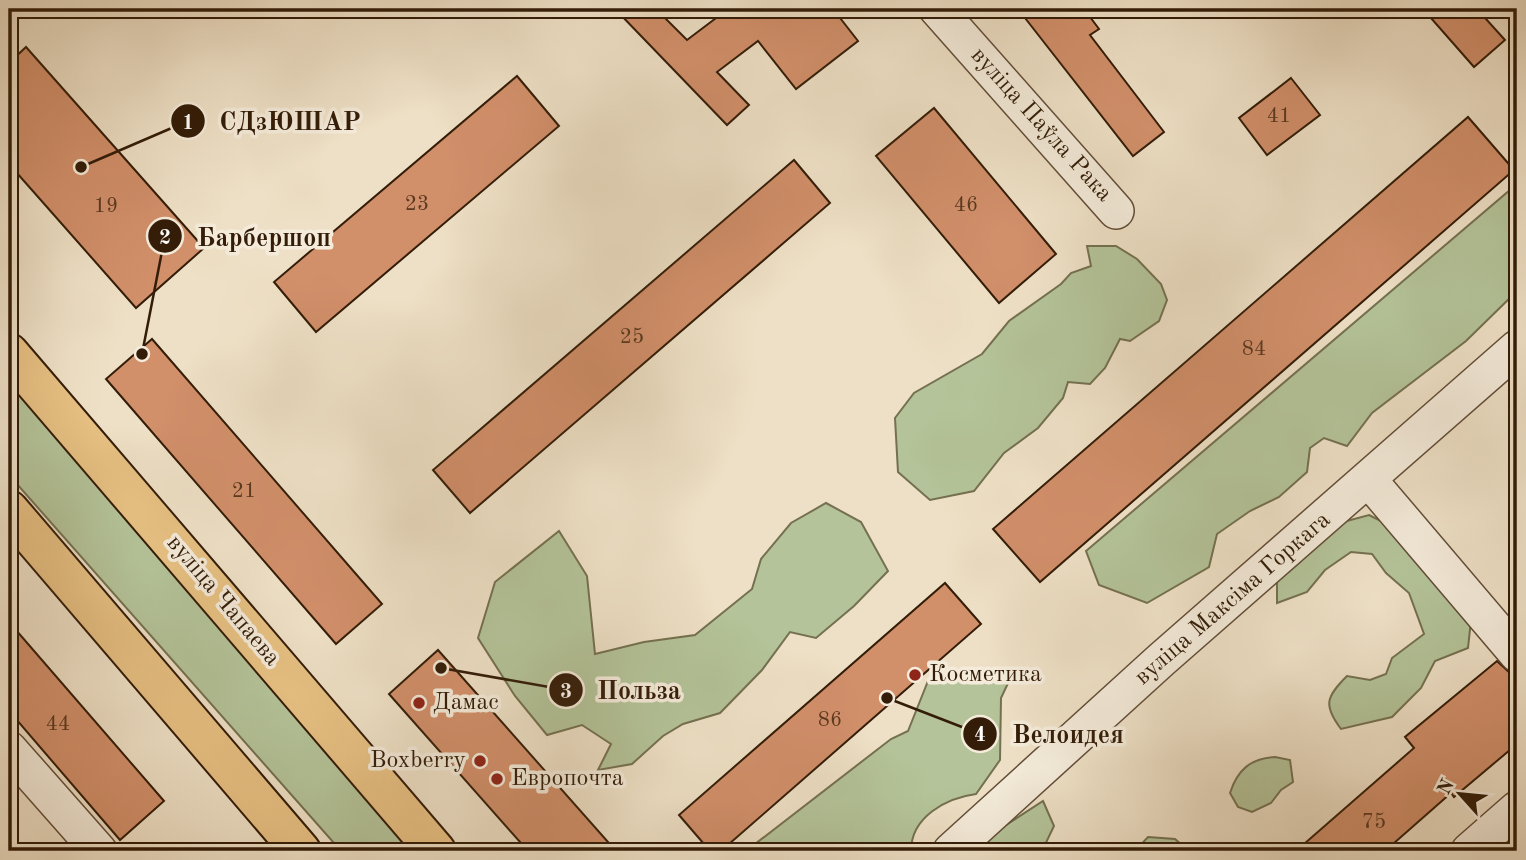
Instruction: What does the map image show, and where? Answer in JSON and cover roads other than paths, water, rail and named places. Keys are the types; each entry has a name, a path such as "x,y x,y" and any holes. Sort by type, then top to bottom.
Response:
{"main road":[{"name":"вуліца Чапаева","path":"9,353 436,851"},
{"path":"9,510 301,851"}],"street":[{"name":"вуліца Паўла Рака","path":"937,9 1116,211"},
{"name":"вуліца Максіма Горкага","path":"951,851 1161,660 1517,348"},
{"path":"1369,480 1517,654"},
{"path":"9,749 99,851"},
{"path":"1469,851 1517,810"}],"place":[{"name":"СДзЮШАР","path":"81,167"},
{"name":"Барбершоп","path":"142,354"},
{"name":"Польза","path":"441,668"},
{"name":"Косметика","path":"915,675"},
{"name":"Велоидея","path":"887,698"},
{"name":"Дамас","path":"419,703"},
{"name":"Boxberry","path":"480,761"},
{"name":"Европочта","path":"497,779"}]}
